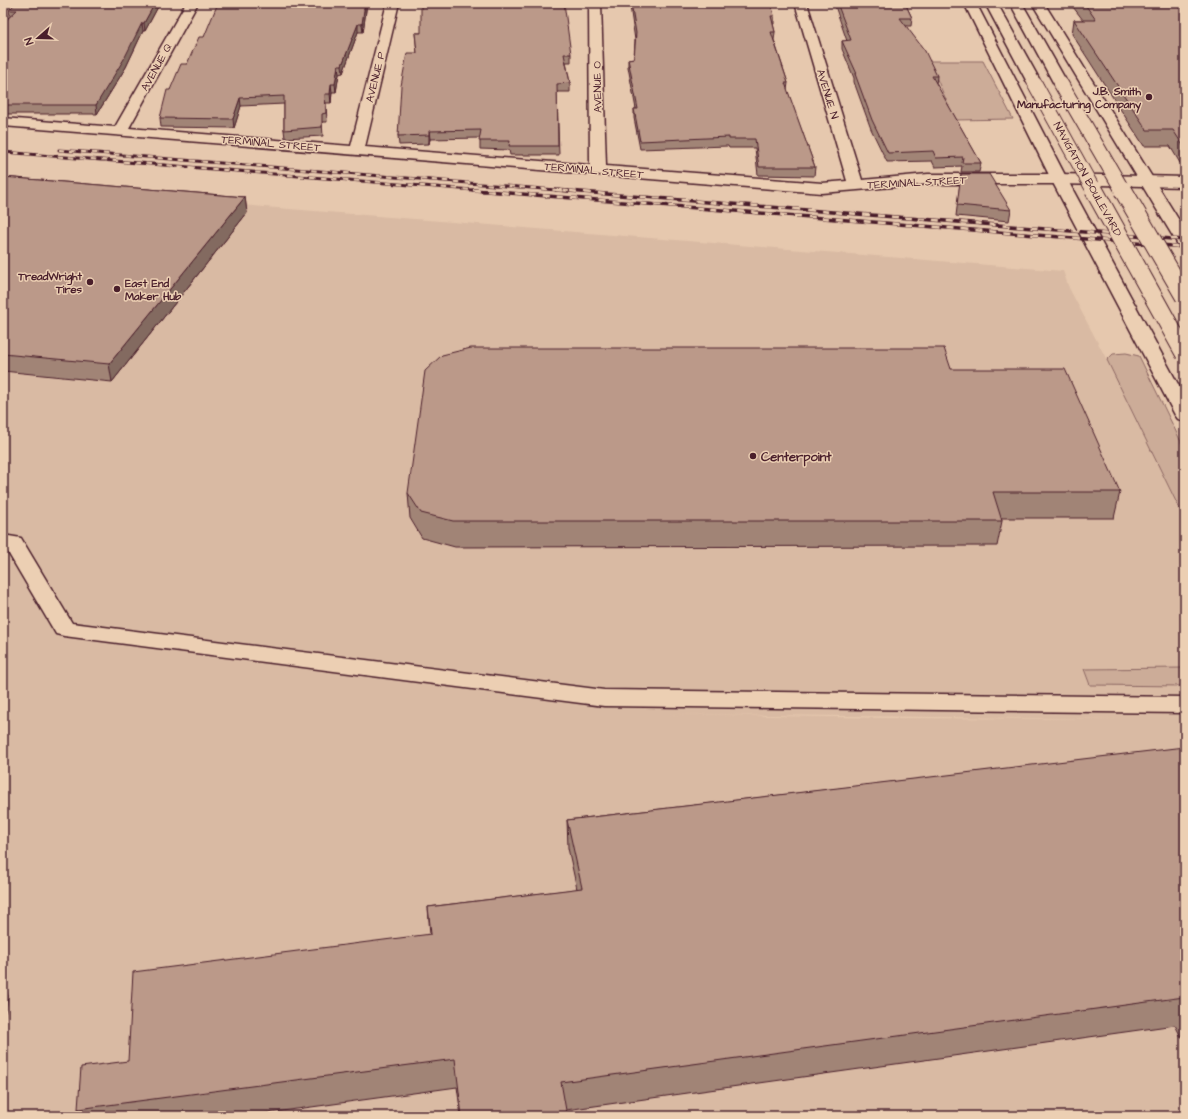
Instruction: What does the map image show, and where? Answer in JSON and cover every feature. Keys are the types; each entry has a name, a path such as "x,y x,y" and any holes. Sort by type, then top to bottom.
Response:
{"street":[{"name":"AVENUE Q","path":"120,131 192,3"},
{"name":"AVENUE P","path":"357,150 393,3"},
{"name":"AVENUE O","path":"595,3 598,170"},
{"name":"AVENUE N","path":"801,3 856,185"},
{"path":"970,3 1059,179 1185,415"},
{"name":"NAVIGATION BOULEVARD","path":"991,3 1185,354"},
{"name":"NAVIGATION BOULEVARD","path":"1016,3 1061,84 1185,297"},
{"path":"1038,3 1185,243"},
{"name":"TERMINAL STREET","path":"3,122 822,188 928,179 1147,180 1185,182"},
{"path":"3,542 13,543 64,629 604,698 1185,705"}],"shaded area":[{"path":"929,61 983,61 1013,119 955,120"},
{"path":"3,182 264,207 1063,271 1069,288 1107,360 1185,520 1185,668 1084,669 1090,685 1185,686 1185,1116 3,1116","holes":["663,714 1123,719 891,718"]},
{"path":"1126,353 1139,356 1185,450 1185,520 1107,360 1113,354"},
{"path":"1185,668 1185,686 1090,685 1084,669"}],"building":[{"path":"16,3 155,3 144,23 142,23 124,59 96,105 3,105 3,23 17,10 9,10"},
{"path":"218,3 365,3 362,24 358,24 342,65 338,65 335,84 331,84 330,94 325,94 326,113 322,114 322,127 284,130 284,96 240,98 233,119 160,118 167,90 170,90 181,64 187,64 199,37 204,37"},
{"path":"421,3 564,3 571,54 564,54 570,83 557,84 558,146 509,146 510,141 479,141 481,130 429,131 429,135 398,136 401,86 407,53 417,53 415,33 421,33"},
{"path":"631,3 771,3 774,16 771,16 775,32 771,32 788,83 785,83 815,167 759,167 755,139 729,139 729,137 640,141 634,109 638,109 628,59 634,58 636,33"},
{"path":"837,3 905,3 912,18 900,18 925,51 937,76 932,76 981,163 962,163 963,157 936,158 933,151 888,153 872,120 855,74 857,74 842,41 851,40"},
{"name":"J.B. Smith Manufacturing Company","path":"1084,3 1185,3 1185,147 1173,130 1147,130 1074,20 1096,20"},
{"path":"961,174 989,174 1011,210 957,205"},
{"name":"East End Maker Hub","path":"3,177 245,197 109,364 3,354"},
{"name":"Centerpoint","path":"471,348 944,348 951,369 1065,369 1120,492 993,492 1002,521 453,521 421,513 408,493 425,371 442,355"},
{"path":"1184,747 1185,999 1184,997 561,1082 567,1116 462,1116 455,1059 78,1109 81,1067 128,1061 133,972 431,934 428,907 582,888 567,820"}],"railway":[{"path":"59,150 569,191"},
{"path":"3,152 485,191"},
{"path":"473,190 1185,247"},
{"path":"556,190 1185,240"}],"place":[{"name":"J.B. Smith Manufacturing Company","path":"1149,97"},
{"name":"TreadWright Tires","path":"90,282"},
{"name":"East End Maker Hub","path":"117,289"},
{"name":"Centerpoint","path":"753,456"}]}
